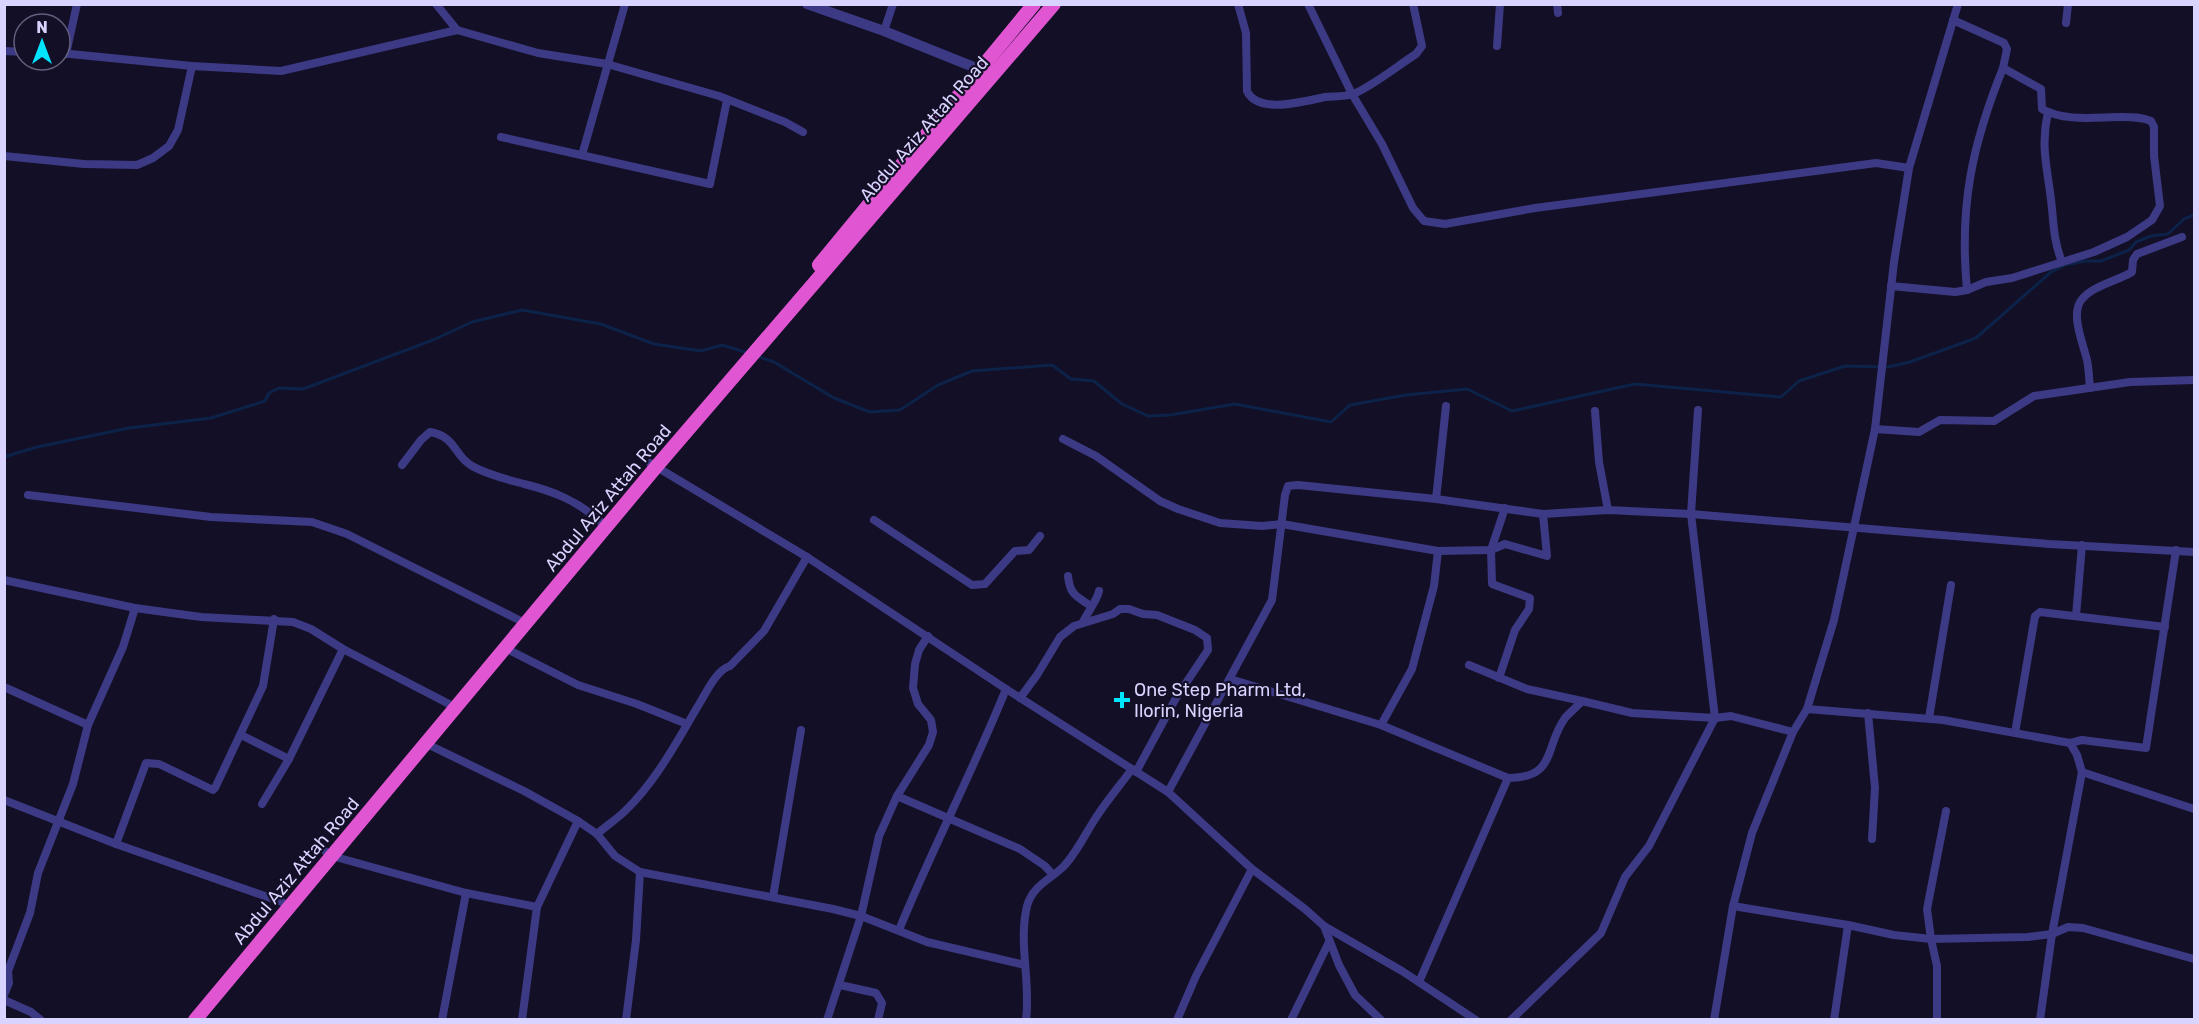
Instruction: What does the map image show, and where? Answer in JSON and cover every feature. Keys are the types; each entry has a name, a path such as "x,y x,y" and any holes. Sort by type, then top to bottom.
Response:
{"highway":[{"name":"Abdul Aziz Attah Road","path":"750,353 1034,4"},
{"name":"Abdul Aziz Attah Road","path":"195,1020 449,704 601,522 1054,4"},
{"name":"Abdul Aziz Attah Road","path":"184,1020 282,902 328,854 425,744 653,465"}],"street":[{"path":"72,22 77,4"},
{"path":"436,4 457,30"},
{"path":"582,155 625,4"},
{"path":"807,4 884,31 994,75"},
{"path":"884,31 892,4"},
{"path":"1238,4 1245,24 1247,91 1250,98 1266,104 1299,104 1352,94 1420,50 1422,46 1413,4"},
{"path":"1308,4 1352,94 1382,144 1413,208 1424,221 1445,224 1535,207 1876,163 1910,168"},
{"path":"1497,46 1500,4"},
{"path":"1714,1020 1733,906 1752,833 1806,708 1834,620 1875,429 1891,286 1910,168 1958,4"},
{"path":"2066,23 2068,4"},
{"path":"1953,20 2004,43 2007,50 2003,68 1989,103 1966,194 1963,245 1967,290"},
{"path":"72,55 192,66 281,71 457,30 538,53 607,64 727,100 785,122 804,132"},
{"path":"4,156 84,164 138,165 153,158 169,146 178,130 192,66"},
{"path":"1891,286 1955,292 1986,282 2012,278 2113,245 2152,220 2157,213 2160,206 2154,156 2154,127 2151,121 2146,118 2064,117 2048,112 2042,109 2041,89 2003,68"},
{"path":"501,137 710,184 727,100"},
{"path":"2048,112 2043,151 2050,192 2052,228 2062,262"},
{"path":"2090,388 2088,363 2077,317 2077,307 2083,298 2096,288 2132,272 2133,260 2137,254 2182,237"},
{"path":"1875,429 1919,432 1941,420 1994,421 2028,398 2130,382 2194,380"},
{"path":"1436,499 1446,406"},
{"path":"1510,1020 1601,933 1624,877 1649,846 1715,718 1691,514 1698,410"},
{"path":"1595,411 1599,462 1608,510"},
{"path":"402,465 430,432 439,434 453,443 462,459 470,465 499,477 572,500 601,522"},
{"path":"1063,439 1096,456 1160,501 1178,509 1229,524 1262,526 1282,524 1438,551 1491,550 1505,544 1547,556 1543,514"},
{"path":"653,465 807,557 1006,689 1168,792 1252,869 1324,926 1419,982 1476,1020"},
{"path":"1168,792 1272,600 1288,486 1298,485 1436,499 1543,514 1608,510 1691,514 2194,552"},
{"path":"28,495 211,517 312,522 347,534 519,620"},
{"path":"1499,678 1515,630 1529,609 1530,598 1492,584 1491,550 1505,508"},
{"path":"874,520 972,585 979,586 985,584 1015,551 1029,550 1040,536"},
{"path":"2076,616 2082,545"},
{"path":"1806,708 1929,718 2070,744 2082,740 2146,748 2176,550"},
{"path":"1381,725 1412,669 1434,586 1438,551"},
{"path":"597,834 625,812 643,791 671,753 723,668 730,666 764,630 807,557"},
{"path":"1068,576 1069,588 1073,594 1091,606"},
{"path":"4,580 135,608 201,617 274,619 293,622 311,629 343,649 449,704"},
{"path":"1929,718 1951,585"},
{"path":"1083,622 1097,599 1099,591"},
{"path":"41,1020 4,997 9,982 8,971 30,913 38,873 73,784 88,725 123,647 135,608"},
{"path":"1020,698 1060,637 1074,626 1113,614 1120,609 1157,615 1195,630 1207,638 1208,650 1176,698 1134,771 1099,813 1063,867 1036,888 1028,904 1024,928 1024,965 1028,984 1026,1020"},
{"path":"2015,733 2035,616 2040,612 2165,627"},
{"path":"116,844 146,763 159,764 213,790 241,735 262,686 274,619"},
{"path":"827,1020 861,916 879,836 897,796 928,745 933,732 932,720 918,704 913,688 919,650 928,636"},
{"path":"505,648 578,685 637,704 687,724"},
{"path":"262,804 289,759 343,649"},
{"path":"1469,665 1527,689 1632,713 1715,718 1731,716 1794,732"},
{"path":"1230,679 1381,725 1508,778 1534,773 1544,766 1566,716 1582,701"},
{"path":"4,687 88,725"},
{"path":"899,930 948,817 975,764 1006,689"},
{"path":"1868,713 1875,788 1872,839"},
{"path":"773,897 801,730"},
{"path":"241,735 289,759"},
{"path":"425,744 524,791 578,821 597,834 615,856 640,873 773,897 861,916 927,942 1024,965"},
{"path":"2040,1020 2052,934 2082,772 2077,755 2070,744"},
{"path":"2082,772 2194,809"},
{"path":"1419,982 1508,778"},
{"path":"897,796 1020,849 1046,866 1053,874"},
{"path":"4,800 116,844 282,902"},
{"path":"1937,1020 1937,966 1927,909 1947,811"},
{"path":"522,1020 537,907 578,821"},
{"path":"328,854 466,893 537,907"},
{"path":"1177,1020 1196,976 1252,869"},
{"path":"626,1020 636,940 640,873"},
{"path":"442,1020 466,893"},
{"path":"1733,906 1894,935 1931,939 2028,937 2052,934 2068,927 2083,928 2194,959"},
{"path":"1834,1020 1848,925"},
{"path":"1324,926 1346,981 1355,994 1381,1020"},
{"path":"1292,1020 1329,942"},
{"path":"840,985 876,993 882,1003 878,1020"}],"waterway":[{"path":"757,356 774,362 834,398 870,412 900,410 938,385 972,371 1052,365 1071,379 1094,381 1122,404 1148,416 1170,415 1235,404 1331,422 1350,405 1406,395 1467,389 1512,411 1635,384 1781,397 1799,381 1845,366 1888,367 1910,362 1976,338 2051,272 2065,265 2101,261 2129,250 2136,242 2151,236 2168,234 2184,219 2194,215"},
{"path":"4,457 37,447 129,428 211,418 265,401 269,393 279,388 303,389 433,340 472,322 522,310 601,324 654,344 701,351 722,345 748,353"}],"place":[{"name":"One Step Pharm Ltd, Ilorin, Nigeria","path":"1122,700"}]}
